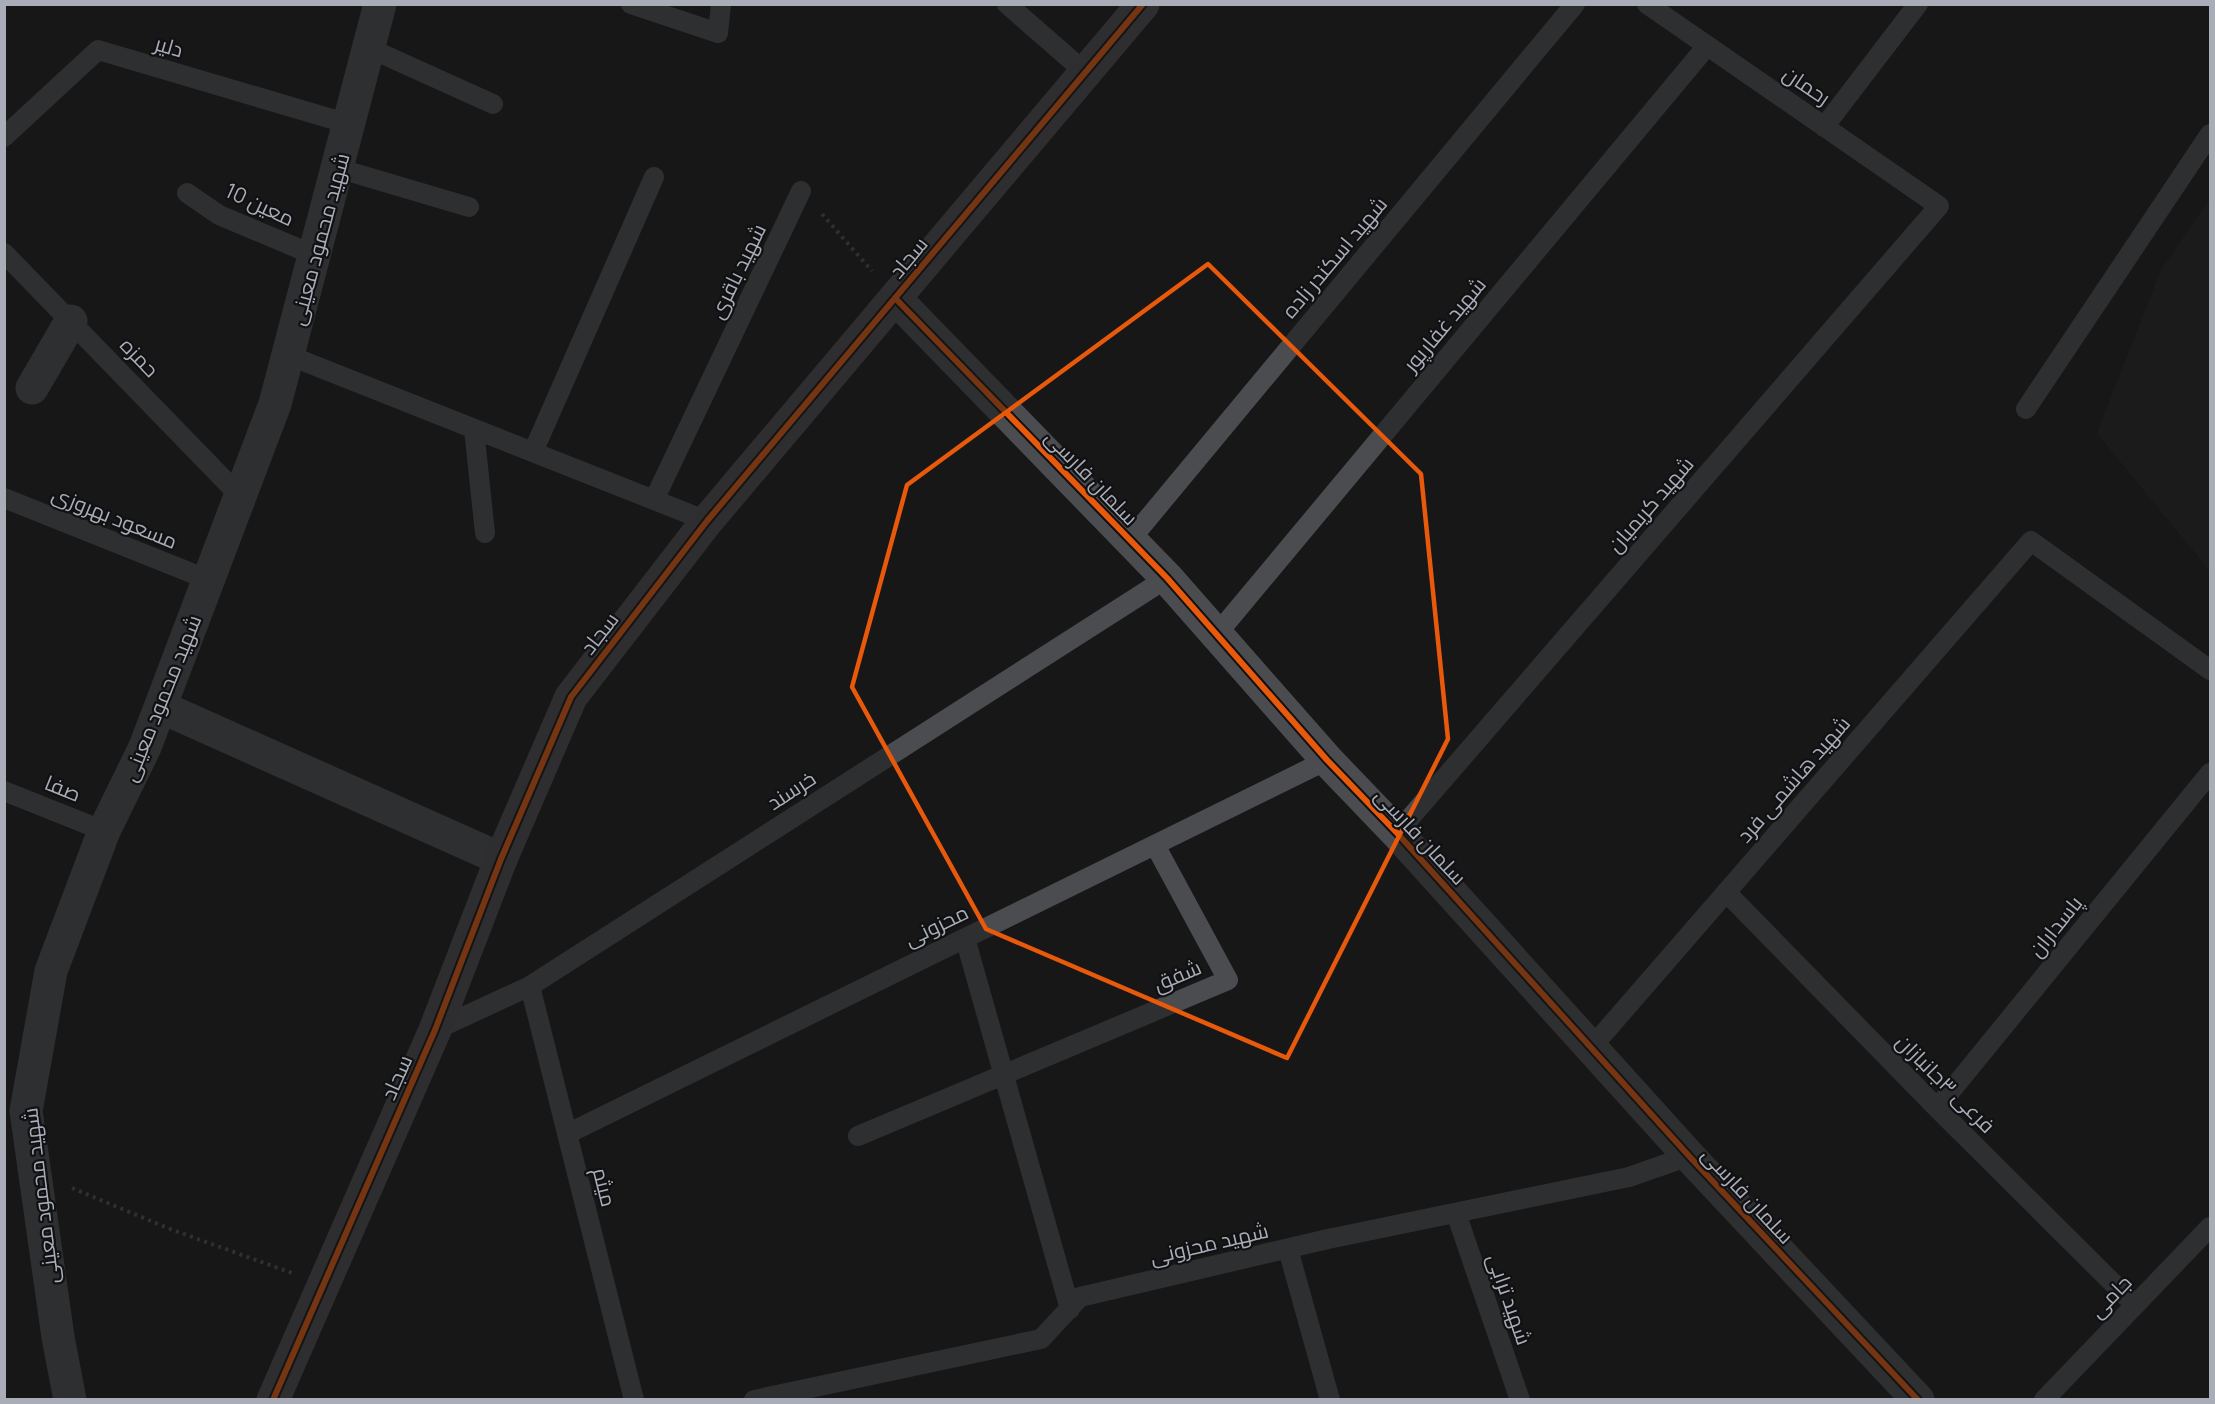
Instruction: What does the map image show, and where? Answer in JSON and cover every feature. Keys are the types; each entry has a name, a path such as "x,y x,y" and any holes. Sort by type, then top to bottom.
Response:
{"street":[{"name":"شهید محمود معینی","path":"70,1400 58,1337 26,1112 51,971 104,831 145,747 275,404 380,4"},
{"name":"سجاد","path":"273,1400 435,1030 501,859 571,697 707,521 1143,4"},
{"name":"سلمان فارسی","path":"896,298 1167,578 1327,760 1397,833 1689,1156 1918,1400"},
{"path":"32,388 71,321"},
{"path":"161,706 501,859"}],"lane":[{"path":"631,4 718,33 722,4"},
{"path":"1007,4 1086,73"},
{"name":"شهید اسکندر زاده","path":"1130,540 1575,4"},
{"name":"رحمان","path":"1647,4 1939,206"},
{"path":"1824,127 1918,4"},
{"name":"شهید غفارپور","path":"1217,634 1707,46"},
{"path":"369,48 493,104"},
{"name":"دلیر","path":"4,137 98,50 349,124"},
{"path":"2026,409 2211,134"},
{"path":"337,168 469,207"},
{"path":"533,452 654,177"},
{"name":"شهید باقری","path":"654,500 801,191"},
{"name":"معین 10","path":"187,193 219,215 314,255"},
{"name":"شهید کریمیان","path":"1397,833 1939,206"},
{"name":"حمزه","path":"4,253 240,496"},
{"path":"288,355 707,521"},
{"path":"474,429 485,533"},
{"name":"مسعود بهروزی","path":"4,498 208,580"},
{"name":"شهید هاشمی فرد","path":"1591,1048 2031,541 2211,670"},
{"name":"خرسند","path":"435,1030 530,986 1167,578"},
{"name":"محزونی","path":"567,1134 1327,760"},
{"name":"پاسداران","path":"1937,1108 2211,773"},
{"name":"صفا","path":"4,790 104,831"},
{"name":"شفق","path":"1003,1075 1228,980 1155,845"},
{"name":"فرعی ۳جانبازان","path":"1726,891 1937,1108 2135,1305"},
{"path":"965,938 1070,1309"},
{"name":"میثم","path":"530,986 634,1400"},
{"path":"858,1136 1003,1075"},
{"name":"شهید محزونی","path":"754,1400 1041,1339 1080,1297 1288,1249 1629,1177 1689,1156"},
{"name":"شهید ترابی","path":"1456,1213 1520,1400"},
{"name":"جامی","path":"2044,1400 2211,1227"},
{"path":"1288,1249 1330,1400"}],"path":[{"path":"801,191 896,298"},
{"path":"35,1172 170,1229 324,1284"}],"highlighted area":[{"path":"1208,264 1421,474 1448,739 1287,1058 986,929 852,687 907,485"}],"shaded area":[{"path":"2210,199 2210,571 2097,433 2161,270"}],"cycle path":[{"path":"273,1400 435,1030 501,859 571,697 707,521 1143,4"},
{"path":"895,298 1167,578 1327,760 1397,833 1689,1156 1918,1400"}]}
